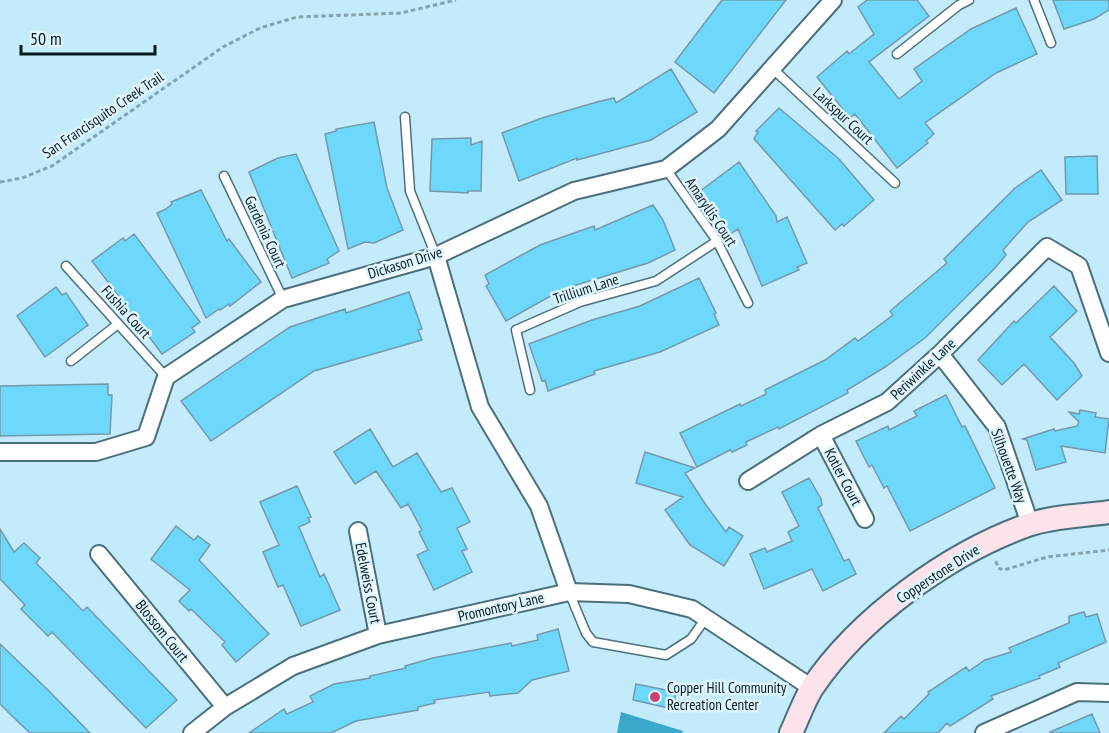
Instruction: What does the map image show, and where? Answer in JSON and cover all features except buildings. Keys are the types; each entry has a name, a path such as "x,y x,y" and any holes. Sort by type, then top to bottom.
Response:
{"street":[{"name":"Dickason Drive","path":"166,377 283,299 436,255 574,191 666,169 718,129 833,0"},
{"name":"Periwinkle Lane","path":"748,481 821,435 887,402 940,354 1047,246 1079,266 1109,354"},
{"path":"436,255 480,407 539,507 568,592"},
{"name":"Silhouette Way","path":"940,354 998,427 1030,524"},
{"path":"0,452 96,452 146,437 166,377"},
{"name":"Kotler Court","path":"821,435 865,519"},
{"name":"Copperstone Drive","path":"791,733 812,688 858,633 912,588 980,546 1030,524 1109,512"},
{"name":"Edelweiss Court","path":"358,531 378,635"},
{"name":"Blossom Court","path":"99,554 225,708"},
{"name":"Promontory Lane","path":"192,733 225,708 293,666 378,635 568,592 629,594 692,609 812,688"},
{"path":"984,733 1077,692 1109,693"}],"lane":[{"path":"897,54 959,4 969,0"},
{"path":"1034,0 1051,43"},
{"name":"Larkspur Court","path":"772,68 895,183"},
{"path":"405,117 410,191 436,255"},
{"name":"Amaryllis Court","path":"666,169 717,242 748,303"},
{"name":"Gardenia Court","path":"224,176 283,299"},
{"name":"Trillium Lane","path":"530,390 516,330 580,302 656,281 717,242"},
{"name":"Fushia Court","path":"66,266 166,377"},
{"path":"71,361 118,324"},
{"path":"568,592 586,633 597,644 666,655 691,639 706,618"}],"path":[{"name":"San Francisquito Creek Trail","path":"0,182 22,178 52,166 223,47 260,28 297,17 401,13 456,0"},
{"path":"996,561 998,568 1004,570 1047,557 1109,550"}],"water":[{"path":"621,712 683,731 682,733 617,733"}],"place":[{"name":"Copper Hill Community Recreation Center","path":"655,697"}]}
